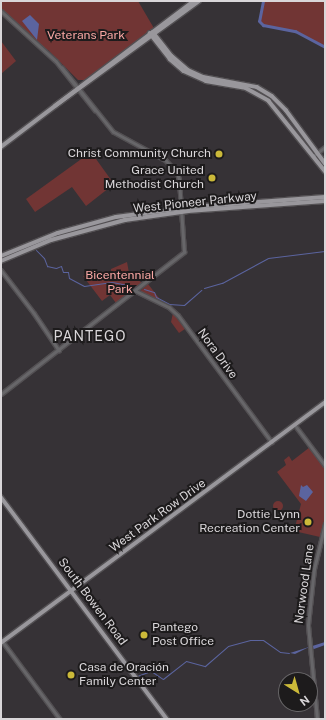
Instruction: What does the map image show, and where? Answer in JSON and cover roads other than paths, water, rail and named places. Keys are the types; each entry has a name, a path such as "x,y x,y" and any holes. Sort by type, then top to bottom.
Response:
{"main road":[{"path":"1,147 194,1"},
{"path":"152,34 199,1"},
{"path":"152,34 172,56 188,70 203,77 246,84 271,96 300,130 325,163"},
{"path":"152,34 173,62 187,73 206,81 246,88 264,97 278,109 325,171"},
{"path":"264,97 271,96"},
{"path":"296,133 300,130"},
{"name":"West Pioneer Parkway","path":"1,256 80,225 132,214 325,197"},
{"name":"West Pioneer Parkway","path":"1,261 37,245 94,227 181,210 325,202"},
{"name":"West Park Row Drive","path":"2,643 325,402"},
{"name":"South Bowen Road","path":"1,498 167,719"}],"street":[{"path":"1,11 62,68 113,132 166,161 178,176 183,254 136,292 1,394"},
{"path":"313,156 325,147"},
{"path":"1,270 34,313 59,350"},
{"name":"Nora Drive","path":"136,292 169,307 178,315 272,443"},
{"path":"295,425 325,465"},
{"name":"Norwood Lane","path":"317,719 308,644 310,600 325,524"},
{"path":"2,643 60,719"}],"water":[{"path":"30,15 39,24 37,40 22,21"},
{"path":"301,485 303,487 307,485 313,492 306,501 299,496"},
{"path":"325,642 325,645 314,649 307,648 295,654 290,653"}],"waterway":[{"path":"263,1 259,21 263,25 295,31 325,47"},
{"path":"36,250 44,258 47,266 56,268 61,266 63,272 68,272 69,278 84,286 112,282 137,287"},
{"path":"204,288 222,283 268,258 325,251"},
{"path":"144,289 154,292 156,297 169,304 184,305 201,290"},
{"path":"126,680 151,671 163,679 186,661 205,666 228,646 250,640 263,640 280,652 289,653"}],"place":[{"name":"Christ Community Church","path":"219,154"},
{"name":"Grace United Methodist Church","path":"212,178"},
{"name":"Dottie Lynn Recreation Center","path":"308,522"},
{"name":"Pantego Post Office","path":"144,635"},
{"name":"Casa de Oración Family Center","path":"71,675"}],"district":[{"name":"PANTEGO","path":"90,336"}],"park label":[{"name":"Veterans Park","path":"86,36"},
{"name":"Bicentennial Park","path":"120,283"}]}
